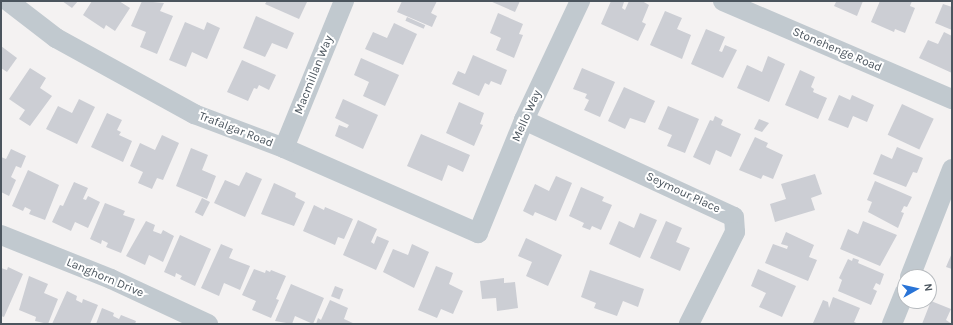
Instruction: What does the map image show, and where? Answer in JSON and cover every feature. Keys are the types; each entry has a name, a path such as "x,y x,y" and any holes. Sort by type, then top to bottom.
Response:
{"street":[{"name":"Trafalgar Road","path":"8,1 56,38 194,114 284,148 478,233"},
{"name":"Macmillan Way","path":"284,148 344,1"},
{"name":"Mello Way","path":"478,233 524,120 580,1"},
{"name":"Stonehenge Road","path":"723,1 952,99"},
{"name":"Seymour Place","path":"524,120 734,217 735,232 689,324"},
{"path":"914,269 947,197 952,169"},
{"name":"Langhorn Drive","path":"1,235 111,280 208,324"},
{"path":"892,324 898,309"}],"building":[{"path":"62,1 78,1 72,8"},
{"path":"92,1 119,1 130,8 115,31 106,25 104,29 83,15"},
{"path":"142,1 164,3 160,11 173,16 157,54 140,47 146,32 131,26"},
{"path":"267,1 307,2 299,19 265,4"},
{"path":"402,1 437,1 431,13 437,16 432,27 397,12"},
{"path":"490,1 520,1 515,12"},
{"path":"611,1 624,2 622,8 625,10 629,1 642,1 649,5 642,22 646,24 638,41 601,24"},
{"path":"833,1 863,1 857,16 834,6 836,2"},
{"path":"880,1 912,1 910,6 915,8 905,33 895,29 894,32 871,22"},
{"path":"943,4 952,7 952,30 935,23"},
{"path":"665,11 682,18 677,29 691,35 682,59 650,45"},
{"path":"498,13 523,24 519,34 523,35 514,58 496,50 501,38 490,33"},
{"path":"256,16 294,33 287,49 272,43 265,57 243,48"},
{"path":"407,17 425,25 424,29 405,21"},
{"path":"185,22 204,30 207,22 220,28 207,59 192,52 186,67 169,60"},
{"path":"394,23 417,34 403,65 365,49 373,32 387,38"},
{"path":"706,29 725,37 719,51 722,52 725,45 737,50 723,78 691,64"},
{"path":"944,32 952,36 952,73 919,58 928,40 938,44"},
{"path":"1,46 17,58 7,72 1,68"},
{"path":"473,55 507,70 501,85 491,81 489,85 485,83 479,96 452,84 458,71 465,74"},
{"path":"768,56 785,64 769,102 737,88 747,65 762,72"},
{"path":"361,58 399,75 385,106 363,96 369,82 354,75"},
{"path":"242,60 276,75 269,90 259,85 257,89 254,88 248,101 227,92"},
{"path":"30,68 46,78 40,88 52,96 30,126 19,119 25,110 9,99"},
{"path":"582,68 615,82 600,117 584,110 589,100 585,98 587,94 573,89"},
{"path":"800,70 815,77 811,87 814,89 813,92 827,98 818,119 785,105"},
{"path":"624,87 655,101 645,123 630,118 625,129 608,121"},
{"path":"839,95 850,100 852,95 874,105 867,122 853,116 848,128 828,120"},
{"path":"79,99 95,107 77,144 46,129 58,106 72,113"},
{"path":"343,99 378,115 363,149 335,136 339,125 347,128 349,125 335,118"},
{"path":"459,102 484,113 480,124 483,125 474,146 446,133"},
{"path":"902,104 934,119 919,150 888,135"},
{"path":"668,106 699,119 685,153 667,146 672,135 658,129"},
{"path":"107,113 122,120 117,130 121,132 119,135 132,141 123,162 91,147"},
{"path":"715,116 723,120 721,125 741,134 731,157 716,150 710,165 693,157 710,120 713,121"},
{"path":"759,119 769,123 762,132 754,129"},
{"path":"421,134 470,155 463,172 448,165 442,181 407,166"},
{"path":"162,135 179,143 163,180 157,178 152,189 138,183 143,172 130,166 140,143 155,150"},
{"path":"755,137 768,143 766,147 783,155 773,179 763,175 761,179 739,170"},
{"path":"897,147 923,158 917,173 913,172 906,187 873,174 881,154 892,159"},
{"path":"191,148 208,155 202,170 216,176 207,199 176,186"},
{"path":"11,149 26,156 21,168 16,166 11,177 16,180 9,196 1,192 1,157 6,159"},
{"path":"28,170 59,185 45,220 29,214 31,210 25,207 23,211 12,206"},
{"path":"246,172 262,179 245,217 214,203 225,180 239,186"},
{"path":"815,174 822,194 811,198 815,210 775,222 770,204 786,199 781,184"},
{"path":"556,176 572,183 556,221 535,212 533,216 523,211 535,184 549,191"},
{"path":"875,181 912,197 907,207 904,206 901,212 904,213 898,228 868,212 872,202 867,200"},
{"path":"74,182 88,188 83,199 86,200 88,196 100,202 88,228 75,222 71,231 52,222 60,205 63,206"},
{"path":"274,183 296,193 295,197 305,202 294,226 261,214"},
{"path":"581,187 604,197 602,201 612,205 601,230 592,226 590,230 582,227 584,223 569,216"},
{"path":"202,198 210,202 203,216 195,212"},
{"path":"105,203 125,211 123,215 135,219 121,253 106,247 108,243 102,240 101,244 90,239"},
{"path":"314,205 324,210 325,207 353,219 344,239 338,237 335,245 303,231"},
{"path":"640,213 657,220 640,258 609,244 619,221 634,228"},
{"path":"358,220 377,229 371,242 374,244 377,236 389,241 376,270 343,255"},
{"path":"146,221 155,225 153,231 161,234 163,230 174,236 163,262 149,255 145,265 126,256"},
{"path":"666,221 682,228 676,242 690,248 680,271 650,258"},
{"path":"863,221 897,235 880,266 840,249 848,229 858,234"},
{"path":"786,232 814,245 809,257 817,260 808,281 765,263 773,244 787,249 788,246 781,244"},
{"path":"180,235 211,249 195,286 180,279 182,276 176,273 175,277 164,272"},
{"path":"526,238 562,255 548,286 526,276 532,262 518,256"},
{"path":"221,244 233,249 229,258 250,266 240,290 224,283 219,296 201,288"},
{"path":"412,244 429,252 414,288 383,272 393,249 408,255"},
{"path":"952,253 952,269 946,267"},
{"path":"853,258 859,260 858,263 884,274 880,285 876,283 873,289 877,291 871,305 838,291 842,280 839,278 848,259 852,261"},
{"path":"436,266 453,273 449,284 463,291 453,314 441,309 437,318 418,310"},
{"path":"8,267 23,274 4,317 1,316 1,268 7,270"},
{"path":"254,269 265,273 266,270 270,272 271,270 286,276 276,299 279,300 271,318 252,310 256,301 242,295"},
{"path":"758,269 796,286 782,317 759,307 766,293 751,286"},
{"path":"590,270 644,289 638,307 623,301 617,316 594,308 596,303 581,297"},
{"path":"29,276 48,284 44,293 58,299 48,324 35,321 36,317 19,310"},
{"path":"504,278 504,283 515,282 518,308 497,311 496,298 482,299 480,281"},
{"path":"291,284 324,298 313,324 295,316 292,324 275,321"},
{"path":"335,286 343,289 339,299 331,296"},
{"path":"67,291 77,296 76,300 82,303 83,299 98,305 90,324 52,324"},
{"path":"833,297 860,308 854,322 859,324 813,323 823,300 828,302 829,308"},
{"path":"330,300 348,308 344,319 355,324 316,324 318,318 321,320"},
{"path":"937,303 951,309 946,320 952,324 922,324 928,309 937,309"},
{"path":"102,308 114,313 113,316 119,319 121,315 136,321 135,324 96,324"}]}
